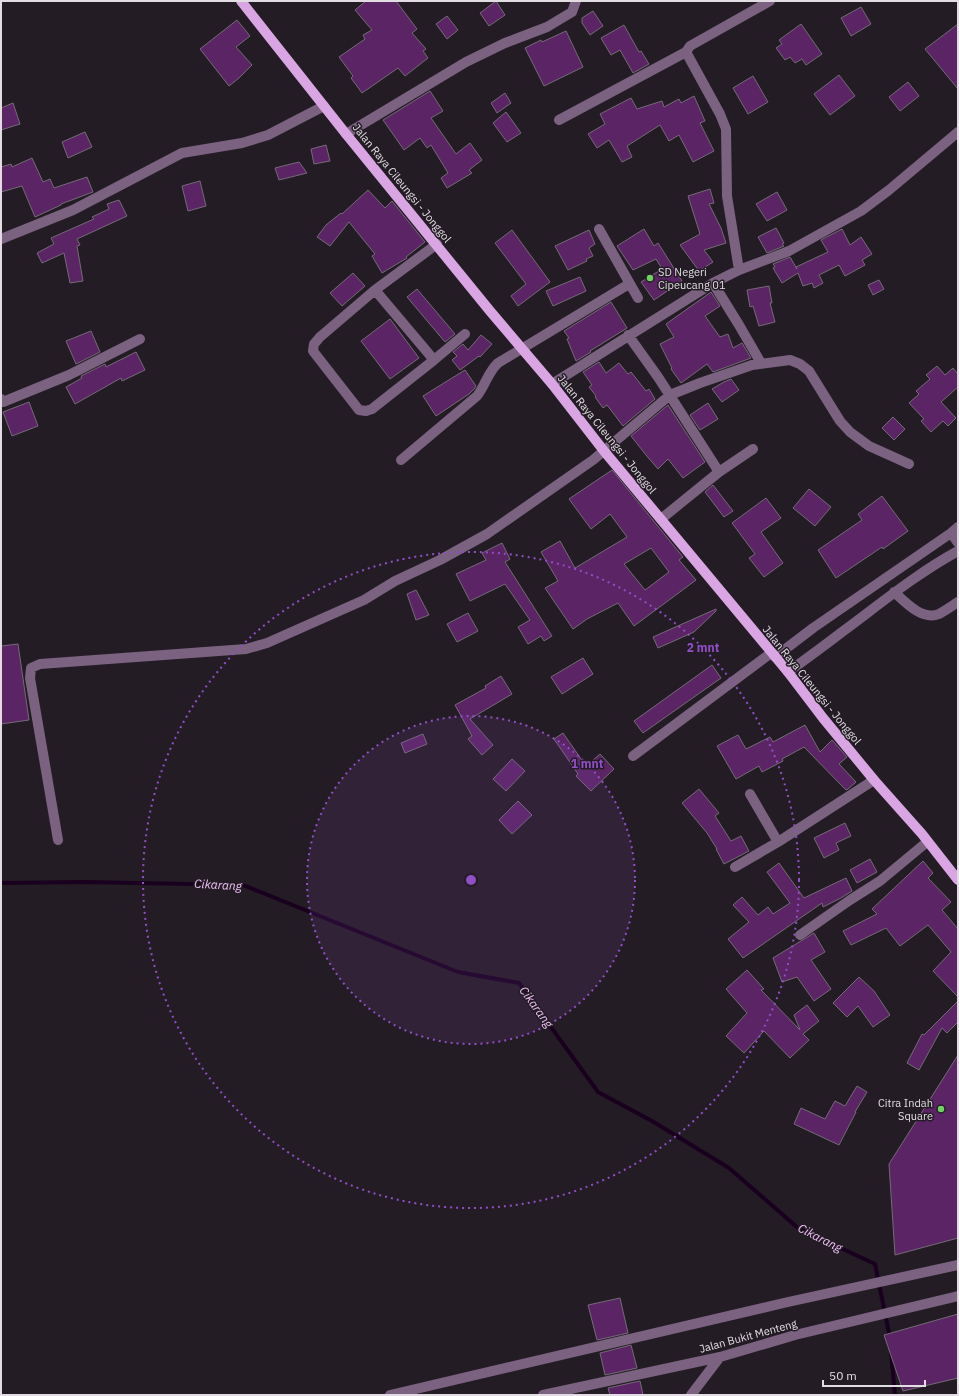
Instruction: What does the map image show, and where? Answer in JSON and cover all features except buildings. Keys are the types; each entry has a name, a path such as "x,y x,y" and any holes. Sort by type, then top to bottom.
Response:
{"main road":[{"name":"Jalan Raya Cileungsi - Jonggol","path":"241,1 346,134 552,384 604,451 788,672 823,718 874,780 922,834 958,880"}],"street":[{"path":"346,134 466,62 505,43 547,27 572,12 576,1"},
{"path":"559,120 686,52 690,46 770,1"},
{"path":"686,52 720,114 726,129 726,196 739,270"},
{"path":"1,239 73,210 182,153 223,147 261,137 324,106"},
{"path":"552,384 713,283 739,270 789,251 861,211 890,190 958,132"},
{"path":"599,229 638,298"},
{"path":"437,244 375,290 320,337 314,344 313,351 359,410 366,411 372,409 466,334"},
{"path":"713,283 760,363"},
{"path":"401,460 477,396 493,367 498,363 629,284"},
{"path":"375,290 434,360"},
{"path":"628,335 670,395 719,472"},
{"path":"2,401 69,375 140,339"},
{"path":"58,840 30,678 31,668 40,664 246,649 267,643 364,600 396,581 440,560 487,534 593,460 670,395 700,383 760,363 790,360 800,364 809,371 840,420 850,432 868,446 909,464"},
{"path":"661,519 719,472 753,449"},
{"path":"633,756 773,655 955,530 958,544"},
{"path":"788,672 894,592 925,571 958,552"},
{"path":"894,592 913,608 926,615 938,614 958,602"},
{"path":"735,867 778,842 874,780"},
{"path":"750,794 778,842"},
{"path":"800,935 880,881 927,842"},
{"path":"390,1395 788,1302 958,1265"},
{"name":"Jalan Bukit Menteng","path":"543,1395 720,1357 795,1335 958,1296"},
{"path":"691,1395 720,1357"}],"waterway":[{"name":"Cikarang","path":"1,883 84,882 243,885 458,972 519,983 598,1092 652,1121 729,1168 798,1228 875,1264 890,1338"},
{"name":"Cikarang","path":"891,1352 895,1395"}],"place":[{"name":"SD Negeri Cipeucang 01","path":"650,278"},
{"name":"Citra Indah Square","path":"941,1109"}]}
